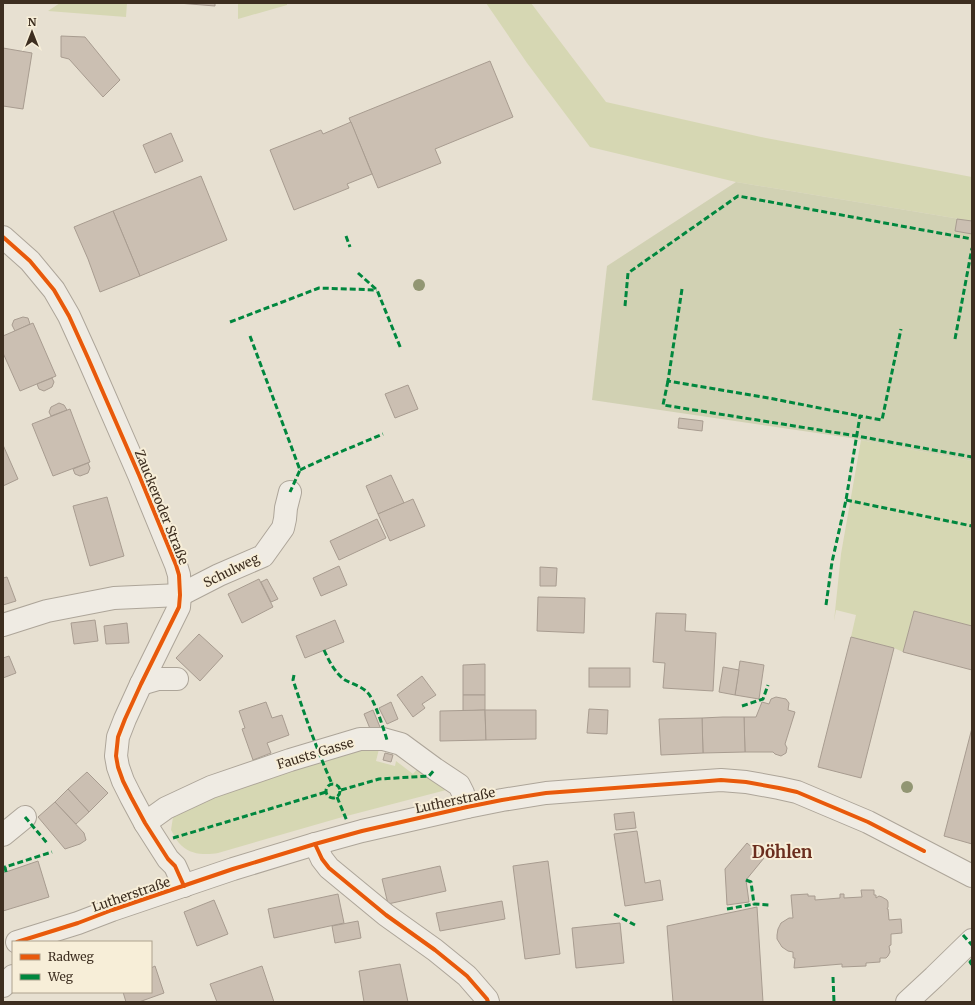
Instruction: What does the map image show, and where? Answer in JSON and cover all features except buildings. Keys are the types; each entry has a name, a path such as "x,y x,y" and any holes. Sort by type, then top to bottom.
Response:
{"street":[{"name":"Zauckeroder Straße","path":"3,237 30,261 54,290 69,316 139,475 179,575 179,607 125,719 118,737 116,756 123,781 145,823 168,859 175,866 184,886"},
{"name":"Schulweg","path":"180,595 218,575 263,556 283,528 290,492"},
{"path":"3,625 47,611 114,598 180,595"},
{"path":"141,684 158,680 177,679"},
{"name":"Fausts Gasse","path":"145,823 166,808 211,787 290,760 360,739 383,739 401,744 434,769 459,785 467,807"},
{"name":"Lutherstraße","path":"21,941 78,923 233,869 362,831 467,807 546,793 690,782 720,780 746,782 797,792 868,822 972,876"},
{"path":"3,835 25,816"},
{"path":"315,844 322,859 329,868 386,915 435,950 467,976 488,1002"},
{"path":"908,1002 972,940"},
{"path":"3,986 12,977"}],"green space":[{"path":"60,3 127,3 126,17 48,11"},
{"path":"238,3 287,3 287,5 238,19"},
{"path":"486,3 531,3 606,102 761,137 972,177 972,221 736,182 590,147 527,63"},
{"path":"736,182 972,221 972,461 851,438 592,400 607,266"},
{"path":"861,440 972,461 972,626 914,611 903,652 894,648 851,637 856,615 836,610 834,621 841,554"},
{"path":"366,748 379,749 376,761 395,766 396,761 413,774 419,767 450,789 339,818 214,854 199,854 186,849 179,843 171,830 173,817 182,807 229,789"}],"marked path":[{"path":"625,306 628,273 738,196 972,239"},
{"path":"346,236 350,247"},
{"path":"955,339 972,248"},
{"path":"358,273 377,290 401,349"},
{"path":"230,322 319,288 377,290"},
{"path":"682,289 668,381 774,399 860,416"},
{"path":"826,605 832,562 846,500 860,416 882,420 901,329"},
{"path":"250,336 300,470 290,492"},
{"path":"668,381 663,405 857,436 972,457"},
{"path":"300,470 383,434"},
{"path":"846,500 972,526"},
{"path":"324,650 341,677 362,688 370,695 387,740"},
{"path":"294,675 293,680 302,707 332,784"},
{"path":"742,706 763,699 768,685"},
{"path":"341,790 379,779 429,776 435,769"},
{"path":"330,784 336,784 340,788 340,791 340,794 336,798 330,798 326,794 326,788 330,784"},
{"path":"173,838 326,792"},
{"path":"337,797 347,821"},
{"path":"25,817 47,843"},
{"path":"6,872 5,867 52,852"},
{"path":"746,880 751,882 754,904 770,905"},
{"path":"727,909 754,904"},
{"path":"614,914 635,925"},
{"path":"963,935 972,945"},
{"path":"972,960 970,962 972,965"},
{"path":"833,977 834,1002"}],"cycle path":[{"path":"3,237 30,261 54,290 69,316 139,475 179,575 179,607 125,719 118,737 116,756 123,781 131,797 145,823 168,859 175,866 184,886"},
{"path":"20,941 78,923 233,869 315,844 362,831 467,807 546,793 721,780 746,782 797,792 868,822 924,851"},
{"path":"315,844 322,859 329,868 386,915 435,950 467,976 488,1002"}],"district":[{"name":"Döhlen","path":"782,852"}]}
